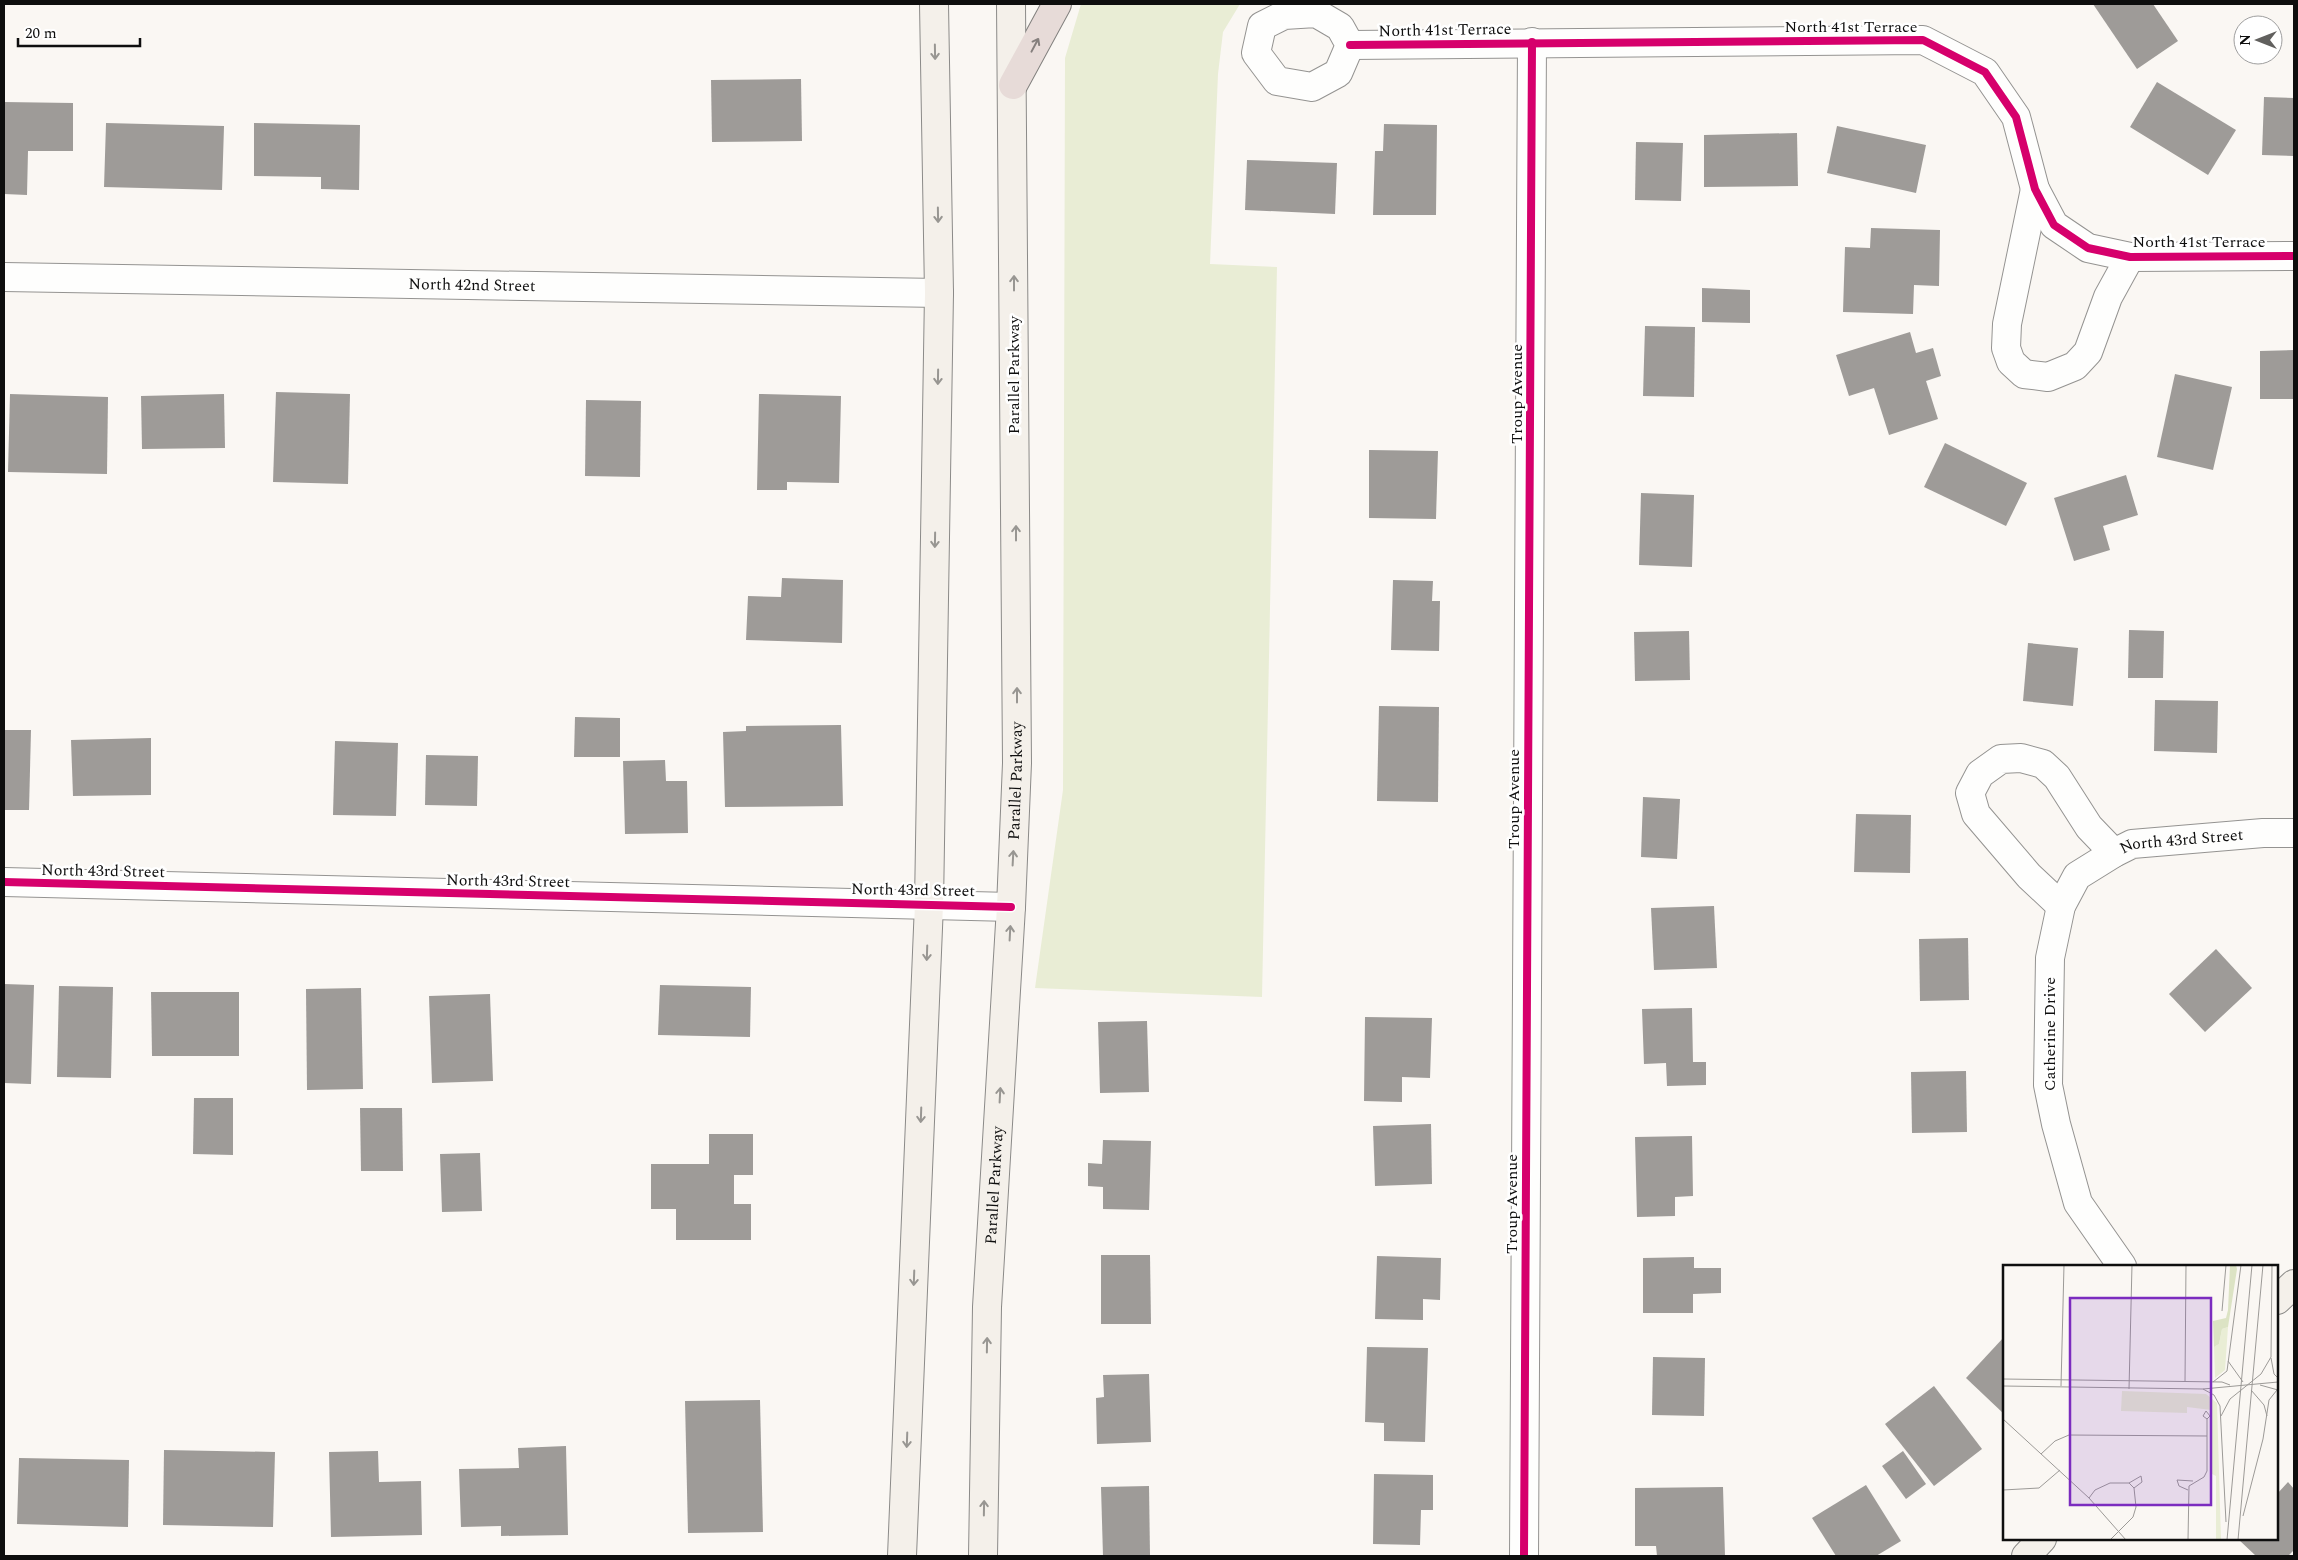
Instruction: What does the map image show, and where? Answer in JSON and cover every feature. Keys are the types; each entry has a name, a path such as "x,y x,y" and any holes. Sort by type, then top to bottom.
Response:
{"highway":[{"path":"1013,86 1057,4"}],"main road":[{"path":"902,1556 929,904 939,293 934,4"},
{"name":"Parallel Parkway","path":"983,1556 988,1307 1011,906 1017,762 1011,4"},
{"path":"2278,1299 2294,1284"},
{"path":"2026,1556 2041,1540"}],"street":[{"name":"North 41st Terrace","path":"1350,45 1923,40 1985,72 2016,117 2035,189 2054,225 2088,248 2130,257 2294,256"},
{"name":"Troup Avenue","path":"1524,1556 1532,42"},
{"name":"North 41st Terrace","path":"2035,189 2007,324 2006,348 2011,362 2024,374 2048,376 2075,366 2088,352 2108,298 2130,257"},
{"name":"North 42nd Street","path":"4,277 939,293"},
{"path":"2060,906 2029,876 1976,814 1970,793 1980,774 2001,759 2021,758 2043,764 2057,777 2089,827 2114,853"},
{"name":"North 43rd Street","path":"2078,876 2132,844 2263,833 2294,833"},
{"name":"Catherine Drive","path":"2078,876 2060,906 2050,958 2048,1085 2056,1124 2078,1203 2121,1265"},
{"name":"North 43rd Street","path":"4,882 1011,906"}],"green space":[{"path":"1081,4 1240,4 1223,32 1218,74 1210,264 1277,267 1262,997 1035,988 1063,790 1065,58"}],"building":[{"path":"2093,4 2153,4 2178,41 2137,69"},
{"path":"801,79 802,141 712,142 711,80"},
{"path":"2157,82 2236,130 2208,175 2130,127"},
{"path":"2264,97 2294,98 2294,156 2262,155"},
{"path":"4,102 73,103 73,151 28,151 27,195 4,194"},
{"path":"106,123 224,126 222,190 104,187"},
{"path":"254,123 360,125 359,190 321,189 321,177 254,176"},
{"path":"1384,124 1437,125 1436,215 1373,215 1375,151 1383,151"},
{"path":"1837,126 1926,145 1916,193 1827,173"},
{"path":"1797,133 1798,186 1704,187 1704,135"},
{"path":"1636,142 1683,143 1681,201 1635,200"},
{"path":"1247,160 1337,163 1335,214 1245,210"},
{"path":"1871,228 1940,230 1939,286 1914,285 1913,314 1843,312 1845,247 1870,248"},
{"path":"1702,288 1750,290 1750,323 1702,322"},
{"path":"1645,326 1695,327 1694,397 1643,396"},
{"path":"1910,332 1916,353 1933,348 1941,376 1926,381 1938,419 1889,435 1874,388 1849,396 1836,355"},
{"path":"2294,350 2294,399 2260,399 2260,351"},
{"path":"2175,374 2232,387 2213,470 2157,457"},
{"path":"276,392 350,394 348,484 273,482"},
{"path":"10,394 108,397 107,474 8,472"},
{"path":"224,394 225,448 142,449 141,396"},
{"path":"759,394 841,396 839,483 787,482 787,490 757,490"},
{"path":"586,400 641,401 640,477 585,476"},
{"path":"1945,443 2027,483 2006,526 1924,487"},
{"path":"1369,450 1438,451 1436,519 1369,518"},
{"path":"2126,475 2138,515 2103,526 2110,550 2074,561 2054,498"},
{"path":"1641,493 1694,495 1692,567 1639,565"},
{"path":"782,578 843,580 842,643 746,640 748,596 781,597"},
{"path":"1393,580 1433,581 1432,601 1440,601 1439,651 1391,650"},
{"path":"2129,630 2164,631 2163,678 2128,678"},
{"path":"1689,631 1690,680 1635,681 1634,632"},
{"path":"2028,643 2078,648 2073,706 2023,701"},
{"path":"2155,700 2218,701 2217,753 2154,751"},
{"path":"1379,706 1439,707 1438,802 1377,801"},
{"path":"575,717 620,718 620,757 574,757"},
{"path":"841,725 843,806 725,807 723,732 746,731 746,726"},
{"path":"4,730 31,730 29,810 4,810"},
{"path":"151,738 151,795 73,796 71,740"},
{"path":"335,741 398,743 396,816 333,815"},
{"path":"426,755 478,756 477,806 425,805"},
{"path":"665,760 666,781 687,781 688,833 625,834 623,761"},
{"path":"1643,797 1680,799 1677,859 1641,857"},
{"path":"1856,814 1911,815 1910,873 1854,872"},
{"path":"1714,906 1717,968 1654,970 1651,908"},
{"path":"1968,938 1969,1000 1920,1001 1919,939"},
{"path":"2216,949 2252,988 2205,1032 2169,994"},
{"path":"4,984 34,985 31,1084 4,1083"},
{"path":"660,985 751,987 750,1037 658,1035"},
{"path":"59,986 113,987 111,1078 57,1077"},
{"path":"361,988 363,1089 307,1090 306,989"},
{"path":"151,992 239,992 239,1056 152,1056"},
{"path":"490,994 493,1081 432,1083 429,996"},
{"path":"1692,1008 1693,1062 1706,1062 1706,1085 1667,1086 1666,1063 1644,1064 1642,1009"},
{"path":"1365,1017 1432,1018 1430,1078 1402,1077 1402,1102 1364,1101"},
{"path":"1147,1021 1149,1092 1100,1093 1098,1022"},
{"path":"1966,1071 1967,1132 1912,1133 1911,1072"},
{"path":"194,1098 233,1098 233,1155 193,1154"},
{"path":"360,1108 402,1108 403,1171 361,1171"},
{"path":"1431,1124 1432,1184 1375,1186 1373,1126"},
{"path":"709,1134 753,1134 753,1175 734,1175 734,1204 751,1204 751,1240 676,1240 676,1209 651,1209 651,1164 709,1164"},
{"path":"1692,1136 1693,1196 1675,1197 1675,1216 1637,1217 1635,1137"},
{"path":"1103,1140 1151,1141 1149,1210 1103,1209 1103,1187 1088,1186 1088,1163 1102,1164"},
{"path":"480,1153 482,1211 442,1212 440,1154"},
{"path":"1101,1255 1150,1255 1151,1324 1101,1324"},
{"path":"1377,1256 1441,1258 1440,1300 1423,1299 1423,1320 1375,1319"},
{"path":"1694,1257 1694,1268 1721,1268 1721,1293 1693,1294 1693,1313 1643,1313 1643,1258"},
{"path":"2003,1338 2003,1413 1966,1378"},
{"path":"1367,1347 1428,1348 1425,1442 1384,1441 1384,1423 1365,1422"},
{"path":"1653,1357 1705,1358 1704,1416 1652,1415"},
{"path":"1149,1374 1151,1442 1097,1444 1096,1398 1104,1397 1103,1375"},
{"path":"1934,1386 1982,1449 1934,1486 1885,1424"},
{"path":"760,1400 763,1532 688,1533 685,1401"},
{"path":"566,1446 568,1535 501,1536 501,1526 461,1527 459,1469 519,1468 518,1448"},
{"path":"164,1450 275,1452 273,1527 163,1525"},
{"path":"378,1451 379,1482 421,1481 422,1535 331,1537 329,1452"},
{"path":"1903,1451 1926,1484 1906,1499 1882,1466"},
{"path":"19,1458 129,1460 128,1527 17,1524"},
{"path":"1374,1474 1433,1475 1433,1510 1421,1510 1420,1545 1373,1544"},
{"path":"2288,1482 2294,1489 2294,1550 2288,1556 2256,1556 2239,1540 2278,1540 2278,1493"},
{"path":"1866,1485 1901,1541 1876,1556 1836,1556 1812,1518"},
{"path":"1149,1486 1150,1555 1103,1556 1101,1487"},
{"path":"1723,1487 1725,1556 1657,1556 1656,1546 1635,1546 1635,1488"}],"cycle path":[{"path":"1350,45 1923,40 1985,72 2016,117 2035,189 2054,225 2088,248 2130,257 2294,256"},
{"path":"1524,1556 1532,42"},
{"path":"4,882 1011,907"}]}
